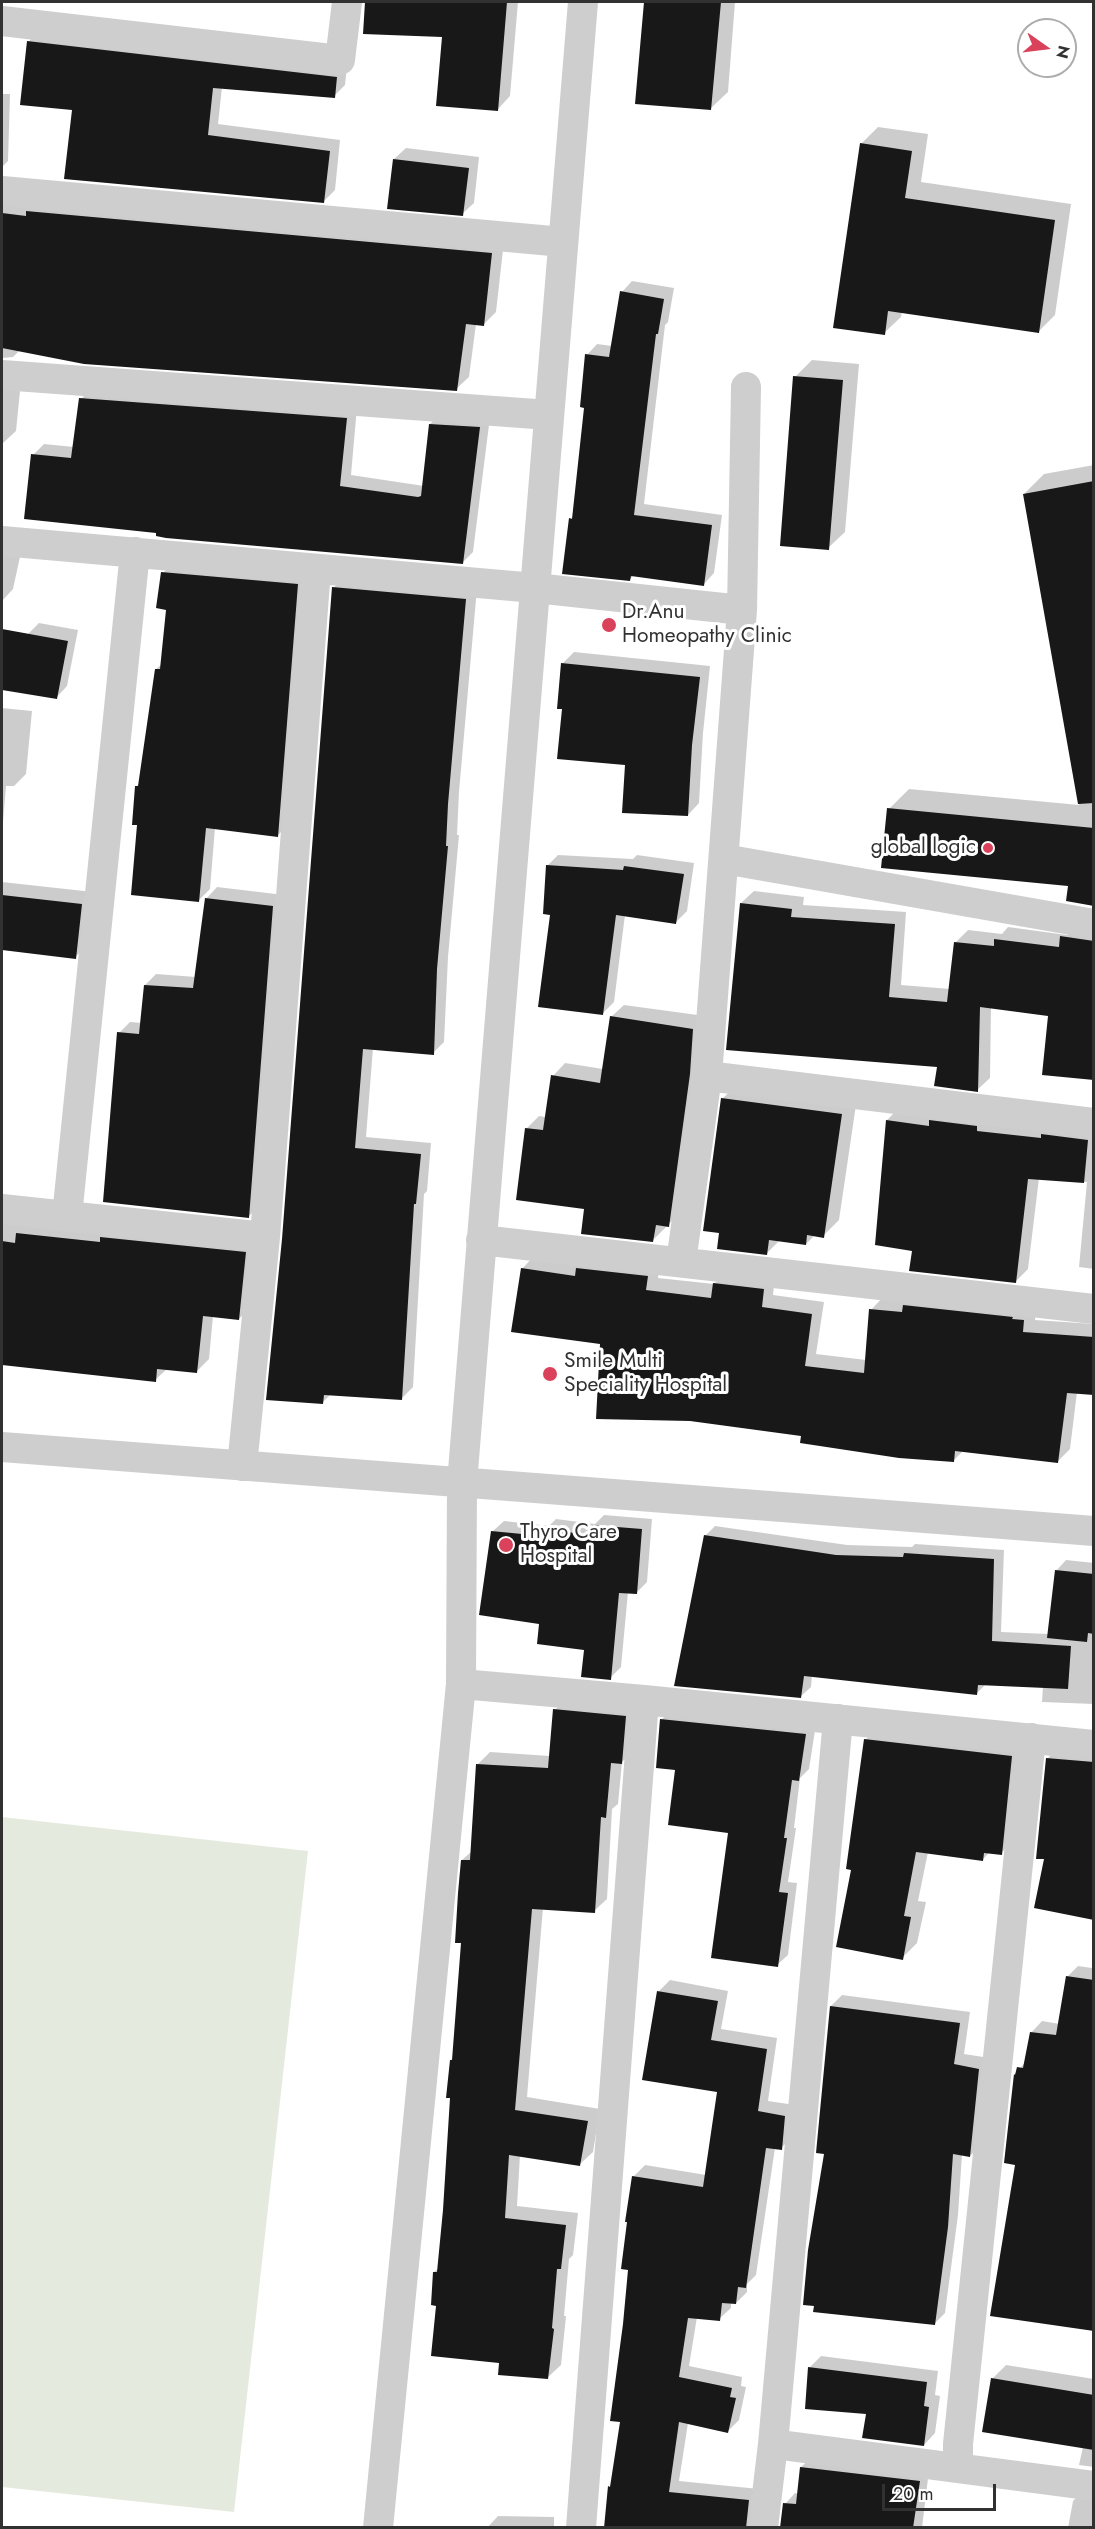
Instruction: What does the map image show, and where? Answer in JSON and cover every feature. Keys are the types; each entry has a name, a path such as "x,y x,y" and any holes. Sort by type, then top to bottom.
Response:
{"street":[{"path":"2,21 340,60 347,2"},
{"path":"378,2528 461,1684 462,1483 583,2"},
{"path":"2,191 563,242"},
{"path":"2,375 549,415"},
{"path":"681,1262 706,1076 724,859 742,610 746,387"},
{"path":"2,541 535,588 742,610"},
{"path":"67,1216 135,552"},
{"path":"242,1466 265,1237 316,569"},
{"path":"724,859 1094,924"},
{"path":"706,1076 1094,1123"},
{"path":"2,1209 265,1237"},
{"path":"482,1240 1094,1309"},
{"path":"2,1448 1094,1531"},
{"path":"461,1684 1094,1744"},
{"path":"580,2528 644,1700"},
{"path":"763,2528 773,2444 838,1719"},
{"path":"958,2467 958,2444 1031,1738"},
{"path":"773,2444 1094,2486"}],"shaded area":[{"path":"2,1817 308,1851 234,2512 2,2487"}],"building":[{"path":"365,2 507,2 498,111 436,106 442,37 363,34"},
{"path":"644,2 721,2 711,110 635,104"},
{"path":"27,41 337,77 335,98 213,88 208,135 330,151 324,203 64,179 72,110 20,105"},
{"path":"860,143 912,151 905,198 1055,220 1039,333 888,311 885,335 833,328"},
{"path":"393,159 469,168 463,216 387,209"},
{"path":"26,211 492,253 484,326 466,324 457,391 84,364 2,348 2,213 26,216"},
{"path":"620,291 664,299 658,334 656,334 634,515 712,525 704,586 631,576 630,581 562,574 569,518 572,519 584,408 580,407 585,354 609,357"},
{"path":"793,376 843,380 829,550 780,546"},
{"path":"79,398 347,418 340,486 418,497 421,496 429,424 480,427 463,564 166,538 156,536 156,533 24,519 31,454 71,458"},
{"path":"1094,481 1094,803 1078,804 1023,494"},
{"path":"161,572 298,584 278,837 206,828 199,902 131,895 137,825 132,825 135,786 138,786 155,669 160,669 166,610 156,608"},
{"path":"332,587 466,599 448,804 446,846 448,846 437,969 434,1055 363,1049 355,1148 421,1154 416,1204 414,1204 402,1400 324,1395 323,1404 266,1400 282,1239"},
{"path":"2,629 68,641 57,699 2,690"},
{"path":"561,663 700,677 692,745 688,816 622,813 625,765 557,759 562,709 557,709"},
{"name":"global logic","path":"887,808 1094,828 1094,906 1066,901 1068,886 881,868"},
{"path":"546,865 623,870 624,866 684,874 676,924 616,915 603,1015 538,1007 550,915 543,914"},
{"path":"2,895 82,904 76,959 2,950"},
{"path":"205,898 273,906 249,1218 103,1202 117,1032 139,1034 144,985 193,988"},
{"path":"740,903 792,909 791,917 895,924 889,997 947,1002 954,942 994,946 994,939 1059,947 1060,936 1094,941 1094,1080 1042,1075 1048,1016 980,1007 978,1092 934,1086 937,1067 726,1050"},
{"path":"610,1016 693,1029 690,1074 669,1227 656,1225 653,1242 581,1234 584,1209 516,1200 525,1128 543,1130 551,1075 600,1083"},
{"path":"721,1098 842,1114 824,1238 807,1235 806,1245 769,1240 767,1255 717,1249 719,1233 703,1231"},
{"path":"886,1120 929,1126 929,1120 977,1126 977,1131 1041,1138 1041,1134 1088,1140 1084,1183 1028,1179 1016,1283 909,1271 912,1251 875,1245"},
{"path":"16,1233 100,1242 100,1237 246,1252 239,1320 203,1316 197,1373 157,1369 156,1382 2,1365 2,1241 15,1243"},
{"path":"521,1268 575,1276 576,1268 648,1276 646,1290 711,1298 713,1283 764,1289 762,1307 812,1314 805,1366 864,1373 869,1309 902,1312 903,1305 1013,1317 1012,1319 1024,1320 1023,1332 1094,1337 1094,1395 1067,1393 1058,1463 955,1451 954,1462 899,1458 800,1443 801,1436 690,1421 596,1419 600,1344 511,1332"},
{"path":"592,1525 642,1529 637,1594 619,1593 611,1680 581,1677 584,1650 537,1644 539,1624 479,1615 491,1531 543,1536 544,1529 591,1535"},
{"path":"704,1535 836,1555 903,1557 904,1553 994,1559 992,1641 1071,1646 1068,1689 978,1685 977,1695 804,1676 801,1698 674,1686"},
{"path":"1055,1570 1094,1574 1094,1634 1088,1633 1087,1642 1047,1638"},
{"path":"553,1709 626,1716 622,1764 611,1763 606,1818 601,1817 595,1913 532,1909 515,2110 588,2121 580,2166 509,2155 505,2218 566,2225 561,2269 557,2269 552,2328 554,2329 548,2379 498,2375 499,2363 431,2356 436,2306 431,2305 433,2272 437,2272 443,2210 450,2098 446,2098 450,2060 452,2060 461,1943 455,1943 458,1893 461,1860 470,1860 476,1764 548,1768"},
{"path":"660,1719 806,1734 799,1781 792,1780 784,1838 787,1838 779,1892 788,1893 778,1967 711,1958 728,1833 668,1825 675,1770 656,1768"},
{"path":"864,1739 1012,1756 1002,1855 984,1853 983,1861 916,1852 904,1916 911,1917 903,1960 836,1947 851,1870 846,1869"},
{"path":"1046,1758 1094,1762 1094,1920 1034,1908 1044,1859 1036,1859"},
{"path":"1066,1976 1094,1980 1094,2331 990,2316 1015,2165 1004,2163 1014,2074 1017,2067 1023,2068 1030,2032 1056,2035"},
{"path":"657,1991 718,2001 711,2040 767,2049 758,2111 785,2116 782,2150 766,2148 746,2288 738,2287 736,2304 722,2303 720,2321 688,2318 679,2377 732,2388 730,2397 736,2398 728,2433 679,2422 669,2492 749,2500 746,2528 604,2528 608,2486 610,2487 620,2422 610,2421 628,2270 621,2269 632,2176 703,2187 717,2092 642,2080"},
{"path":"830,2006 960,2023 954,2064 979,2069 970,2157 953,2154 948,2227 935,2325 813,2312 814,2306 803,2305 808,2250 824,2154 816,2153"},
{"path":"808,2367 927,2382 924,2406 929,2407 924,2446 862,2438 866,2414 805,2409"},
{"path":"991,2378 1094,2395 1094,2450 982,2432"},
{"path":"800,2467 920,2481 913,2528 780,2528 783,2503 796,2504"}],"place":[{"name":"Dr.Anu Homeopathy Clinic","path":"609,625"},
{"name":"global logic","path":"988,848"},
{"name":"Smile Multi Speciality Hospital","path":"550,1374"},
{"name":"Thyro Care Hospital","path":"506,1545"}]}
